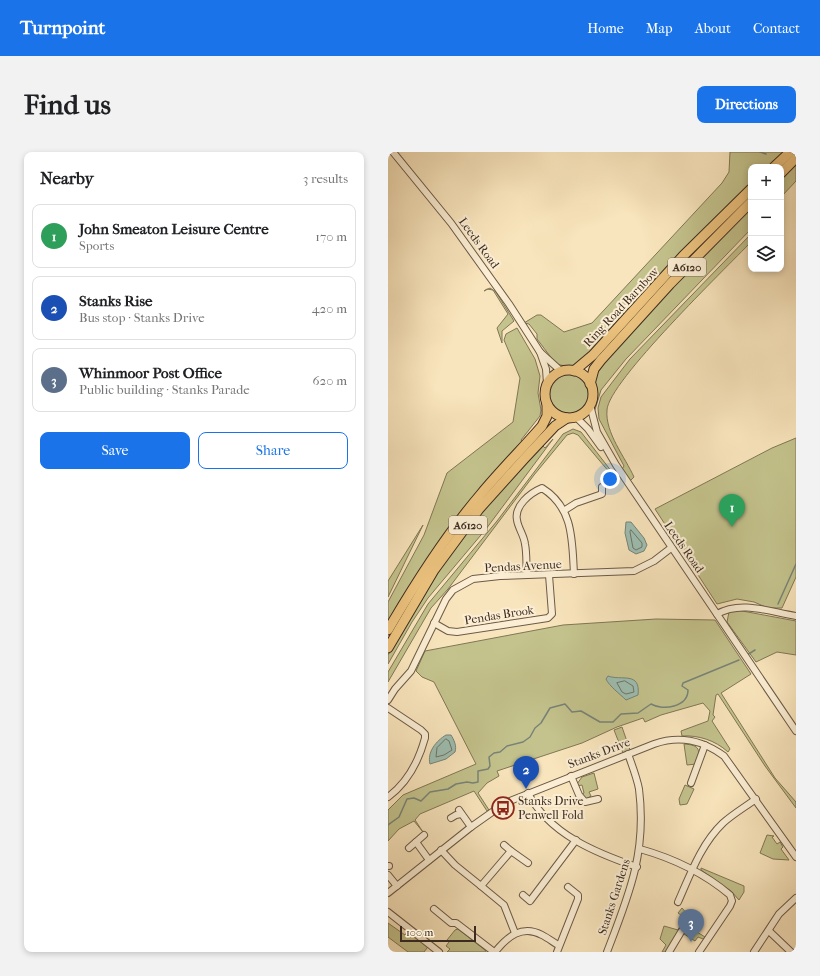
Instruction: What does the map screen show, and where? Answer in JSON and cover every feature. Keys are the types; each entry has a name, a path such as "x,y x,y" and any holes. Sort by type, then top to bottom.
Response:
{"highway":[{"path":"777,164 790,152"},
{"path":"784,170 796,158"},
{"name":"Ring Road Barnbow","path":"574,371 593,355 683,256 748,192"},
{"name":"Ring Road Barnbow","path":"590,384 594,369 601,360 670,284 748,205"},
{"path":"574,371 584,377 590,384 592,395 590,404 584,412 571,417 558,416 547,404 545,394 547,384 555,375 562,372 574,371"},
{"name":"A6120","path":"388,630 424,570 480,494 542,426 547,416 547,404"},
{"name":"A6120","path":"388,648 434,570 479,509 555,426 571,417"}],"street":[{"name":"Leeds Road","path":"393,152 463,239 540,352 562,372"},
{"name":"Leeds Road","path":"540,352 547,377 547,384"},
{"name":"Leeds Road","path":"590,404 597,432 609,455 671,548 796,729"},
{"name":"Leeds Road","path":"571,417 609,455"},
{"path":"565,510 576,503 602,494 602,487"},
{"path":"526,575 526,543 517,521 516,513 521,504 536,491 542,488 565,510 572,536 574,574"},
{"name":"Pendas Avenue","path":"388,700 395,689 411,671 446,599 453,590 464,583 473,579 526,575 619,573 636,570 654,561 671,548"},
{"name":"Pendas Brook","path":"434,623 448,631 457,632 548,618 552,614 549,575"},
{"path":"717,614 730,608 740,606 796,616"},
{"path":"388,708 425,734 417,762 409,774 388,796"},
{"name":"Stanks Drive","path":"388,893 496,808 528,793 661,741 676,739 695,741 724,756 796,857"},
{"path":"691,783 705,745"},
{"name":"Stanks Gardens","path":"608,952 631,887 640,849 641,822 639,788 628,754"},
{"path":"572,776 579,795 586,802 598,799"},
{"path":"528,793 541,813 576,840 610,858 637,866"},
{"path":"678,902 700,854 718,829 756,799"},
{"path":"451,818 460,812 471,827"},
{"path":"410,848 424,835"},
{"path":"523,895 530,900 576,840"},
{"path":"416,842 429,860"},
{"path":"504,845 528,863"},
{"path":"640,849 664,857 692,870 730,895 732,901 730,906 699,952"},
{"path":"441,850 455,865 504,905 515,933"},
{"path":"481,886 511,851"},
{"path":"388,874 397,886"},
{"path":"557,952 558,945 578,899 578,895 568,886"},
{"path":"754,952 780,914 796,898"},
{"path":"434,909 451,923 456,923 494,952 505,939 515,933 529,931 536,933 558,945"},
{"path":"388,912 439,952"},
{"path":"769,931 791,952"},
{"path":"669,952 682,932"}],"shaded area":[{"path":"730,152 785,152 773,164 748,164 748,188 579,363 570,367 556,364 537,339 537,334 529,324 524,323 537,315 541,315 564,332 592,323 722,183 729,172"},
{"path":"796,163 796,181 784,194 784,174"},
{"path":"748,209 748,232 626,359 601,390 594,413 596,397 593,382 596,371 653,306"},
{"path":"748,237 748,245 646,351 612,396 607,410 607,419 616,445 634,477 630,481 622,469 624,466 599,419 598,408 601,397 630,359"},
{"path":"493,290 496,292 514,321 502,331 502,343 497,328 508,314"},
{"path":"517,328 535,359 540,376 538,393 541,410 540,416 521,440 523,443 388,624 388,602 424,535 447,473 513,422 520,378 504,340 506,334"},
{"path":"565,374 573,374 580,377 586,383 589,394 586,405 580,411 573,414 565,414 558,411 552,405 549,398 549,390 552,383 558,377"},
{"path":"573,429 581,432 619,479 618,480 610,473 578,435 573,433 567,435 534,475 448,589 431,608 388,682 388,672 428,604 497,521 563,434"},
{"path":"796,438 796,577 782,608 768,608 754,602 737,599 717,604 655,509 772,448"},
{"path":"553,439 486,529 428,598 412,622 388,664 388,655 442,566 483,511 542,445 545,448"},
{"path":"423,525 388,597 388,581"},
{"path":"737,610 796,621 796,655 777,652 756,662 727,622 729,612"},
{"path":"656,619 715,620 751,674 721,693 775,778 796,802 796,808 765,766 718,694 716,695 713,715 715,717 712,721 730,749 728,752 712,741 694,736 682,736 681,731 708,721 710,711 703,703 661,715 645,722 643,718 617,727 582,743 497,771 499,776 487,783 478,793 489,810 487,811 474,791 420,814 415,820 423,832 414,821 399,829 388,841 388,810 403,795 476,764 434,682 422,677 416,671 425,651 563,625"},
{"path":"622,727 630,750 623,753 614,730"},
{"path":"684,744 696,747 698,749 699,752 696,764 687,765"},
{"path":"594,773 598,789 589,792 591,796 586,799 581,795 584,793 582,785 577,786 577,784 582,777"},
{"path":"685,785 694,789 687,804 680,805 679,799"},
{"path":"767,835 774,836 772,837 777,844 780,842 783,847 781,849 789,860 773,859 760,853"},
{"path":"701,868 744,886 744,892 739,900 731,891 701,870"},
{"path":"682,908 688,915 689,927 705,937 703,939 698,937 695,941 681,932 669,952 662,952 666,945 660,939 664,926 678,930 684,917 678,913"},
{"path":"388,923 405,935 410,929 430,944 424,952 408,952 388,937"},
{"path":"458,929 486,952 447,952 450,949 446,946 449,942 447,940 455,930"}],"water":[{"path":"626,522 631,522 644,538 647,545 644,551 636,554 629,550 625,533"},
{"path":"608,676 629,678 633,680 638,687 638,695 626,700 607,682 606,679"},
{"path":"446,735 451,735 455,745 455,752 446,759 430,764 429,760 433,747"}],"waterway":[{"path":"760,152 766,154"},
{"path":"778,604 796,564"},
{"path":"747,655 755,650"},
{"path":"388,825 399,817 407,799 414,798 421,801 430,792 448,789 456,784 478,782 478,771 488,769 490,766 489,757 494,753 500,752 507,746 523,742 530,737 550,708 565,704 572,712 581,711 600,722 613,722 621,714 638,713 651,704 662,707 679,704 687,696 688,690 682,686 683,683 739,660"}],"place":[{"name":"John Smeaton Leisure Centre","path":"732,527"},
{"name":"Stanks Rise","path":"526,789"},
{"name":"Stanks Drive Penwell Fold","path":"503,808"},
{"name":"Whinmoor Post Office","path":"691,942"}]}
